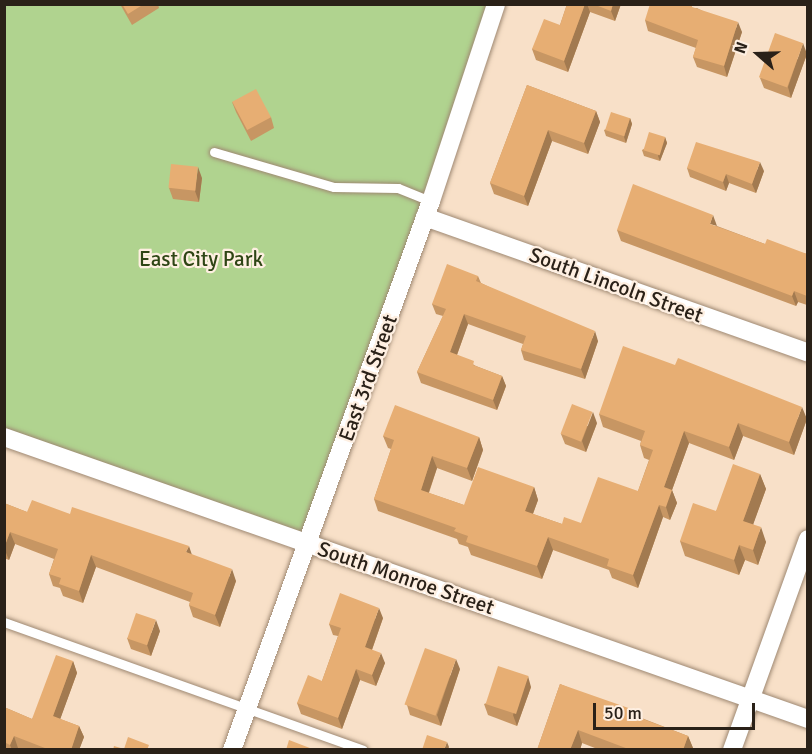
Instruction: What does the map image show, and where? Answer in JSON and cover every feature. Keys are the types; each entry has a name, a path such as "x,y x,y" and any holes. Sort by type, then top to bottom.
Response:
{"street":[{"name":"East 3rd Street","path":"232,750 309,545 428,209 496,4"},
{"name":"South Lincoln Street","path":"428,209 807,353"},
{"name":"South Monroe Street","path":"4,437 807,719"},
{"path":"732,750 807,539"}],"lane":[{"path":"214,152 334,187 398,189 428,209"},
{"path":"4,622 363,750"}],"green space":[{"name":"East City Park","path":"5,5 496,5 309,545 5,437"}],"building":[{"path":"122,4 144,4 128,14"},
{"path":"567,4 585,4 564,61 532,49 544,19 560,25"},
{"path":"593,4 613,4 611,11"},
{"path":"650,4 692,4 692,7 738,22 724,66 693,57 698,40 645,20"},
{"path":"775,33 803,43 787,87 759,77"},
{"path":"527,85 596,111 584,143 548,130 524,196 490,183"},
{"path":"256,89 271,117 247,130 232,102"},
{"path":"611,112 630,118 624,136 605,130"},
{"path":"649,132 665,137 660,155 643,150"},
{"path":"696,142 760,162 752,184 726,174 723,182 687,168"},
{"path":"171,164 198,167 195,191 168,188"},
{"path":"633,184 713,215 710,224 765,244 767,239 807,254 807,296 794,291 792,296 617,230"},
{"path":"447,264 478,276 476,281 595,331 581,369 521,350 526,336 464,314 450,352 474,361 473,365 502,376 493,400 417,372 446,309 432,304"},
{"path":"623,346 675,365 678,358 802,407 789,442 738,423 729,447 684,431 664,487 672,490 666,507 659,505 633,575 607,566 609,559 548,537 537,566 466,542 468,536 454,531 456,528 374,499 394,440 383,436 395,405 479,437 467,468 432,456 421,490 464,505 478,467 534,487 525,511 562,524 564,517 581,523 598,477 638,491 653,450 640,445 645,431 599,414"},
{"path":"572,404 593,412 581,442 561,434"},
{"path":"733,464 760,474 743,521 761,527 753,550 739,545 734,560 680,541 693,503 716,511"},
{"path":"32,500 70,514 72,507 189,546 186,552 232,569 215,615 189,605 193,593 91,555 79,591 59,584 61,578 49,574 58,549 10,532 4,548 4,503 27,512"},
{"path":"340,593 379,608 365,647 381,653 372,675 356,669 338,718 297,703 308,675 322,681 341,628 329,624"},
{"path":"136,613 156,620 147,645 127,639"},
{"path":"425,648 456,659 435,716 404,704"},
{"path":"56,655 73,661 53,716 79,726 71,750 50,750 14,736 10,745 4,742 4,707 32,719"},
{"path":"498,666 528,676 516,714 486,704"},
{"path":"560,684 637,711 635,716 688,736 683,750 631,750 578,730 570,750 537,750"},
{"path":"427,735 447,742 444,750 422,750"},
{"path":"128,737 149,745 147,750 113,750 114,746 124,749"},
{"path":"289,740 315,750 286,750"}]}
